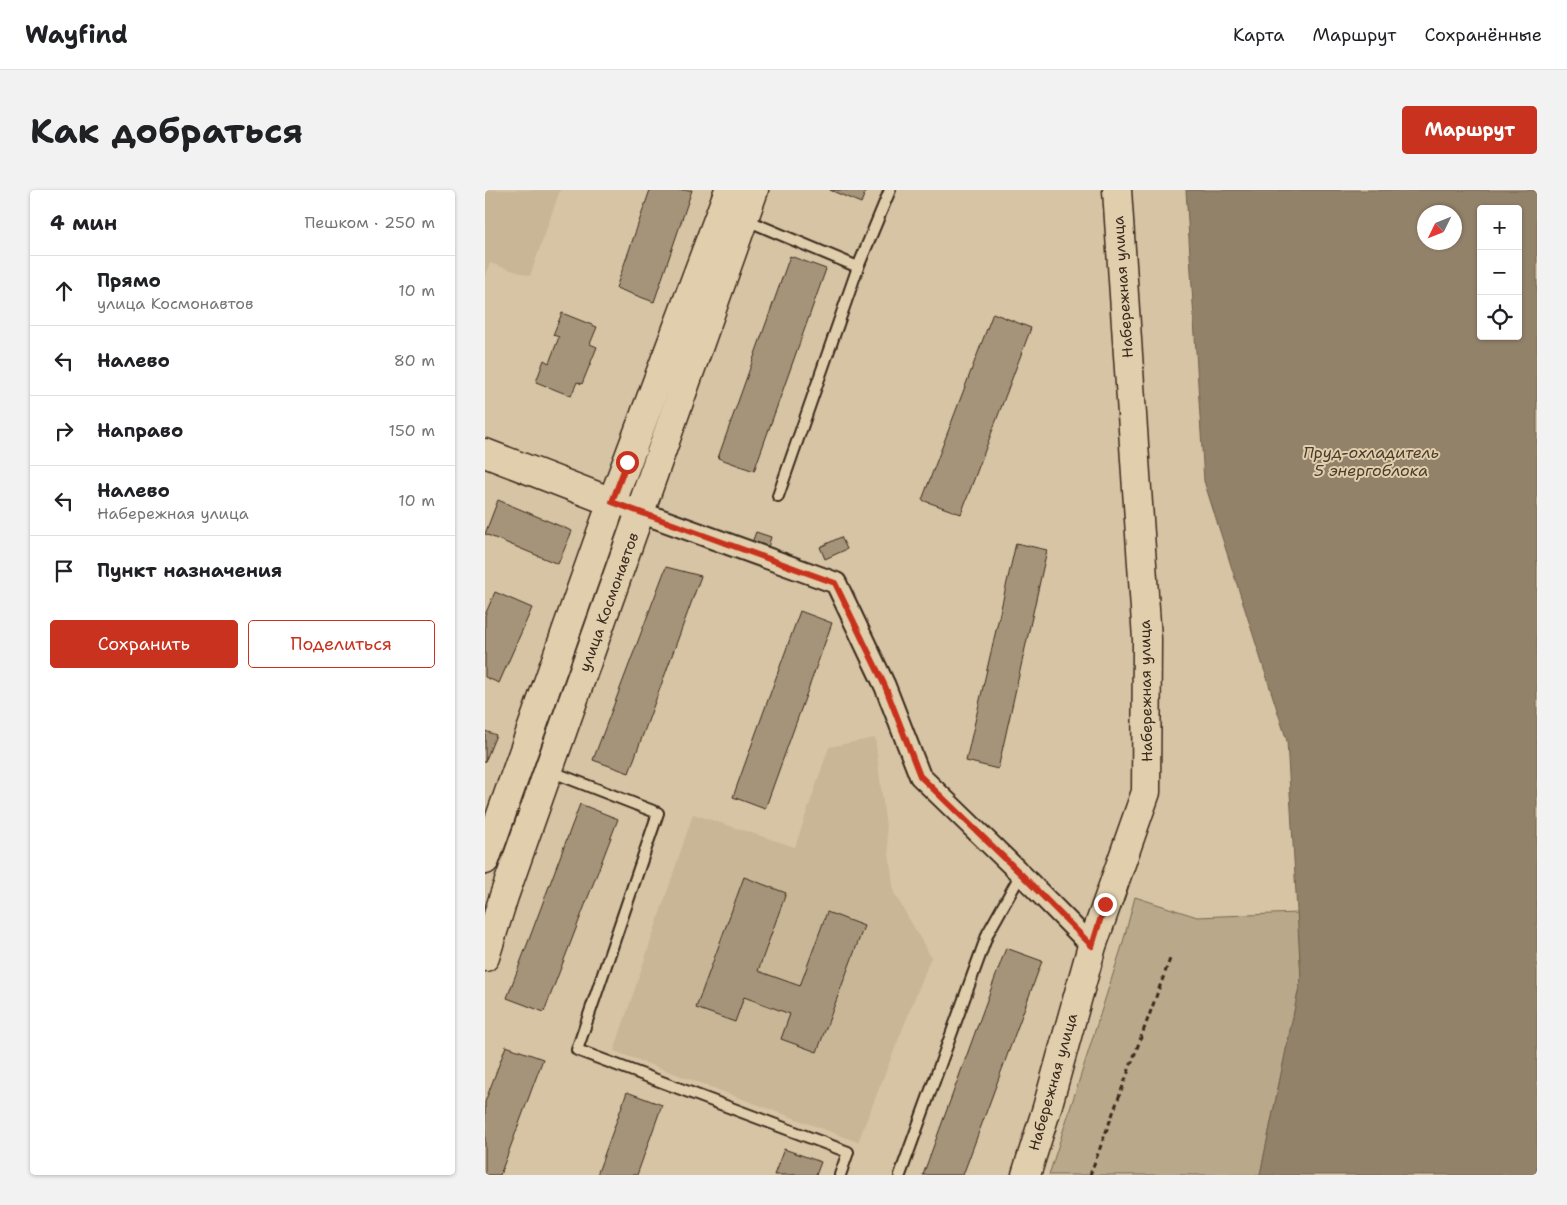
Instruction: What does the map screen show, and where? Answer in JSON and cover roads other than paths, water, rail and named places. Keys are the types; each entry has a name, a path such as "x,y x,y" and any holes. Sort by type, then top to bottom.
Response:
{"street":[{"name":"улица Космонавтов","path":"485,860 612,502 729,190"},
{"name":"улица Космонавтов","path":"485,957 504,896 753,190"},
{"name":"Набережная улица","path":"1026,1175 1105,904 1136,825 1146,792 1147,639 1117,190"},
{"path":"485,453 640,513 835,583 885,686 920,776 1092,946"}],"lane":[{"path":"778,496 858,267 890,190"},
{"path":"743,219 858,267"},
{"path":"549,770 658,813 577,1050 848,1152 840,1175"},
{"path":"900,1175 988,933 1021,874"}],"water":[{"name":"Пруд-охладитель 5 энергоблока","path":"1186,190 1537,190 1537,1175 1260,1175 1301,978 1287,741 1204,481"}]}
